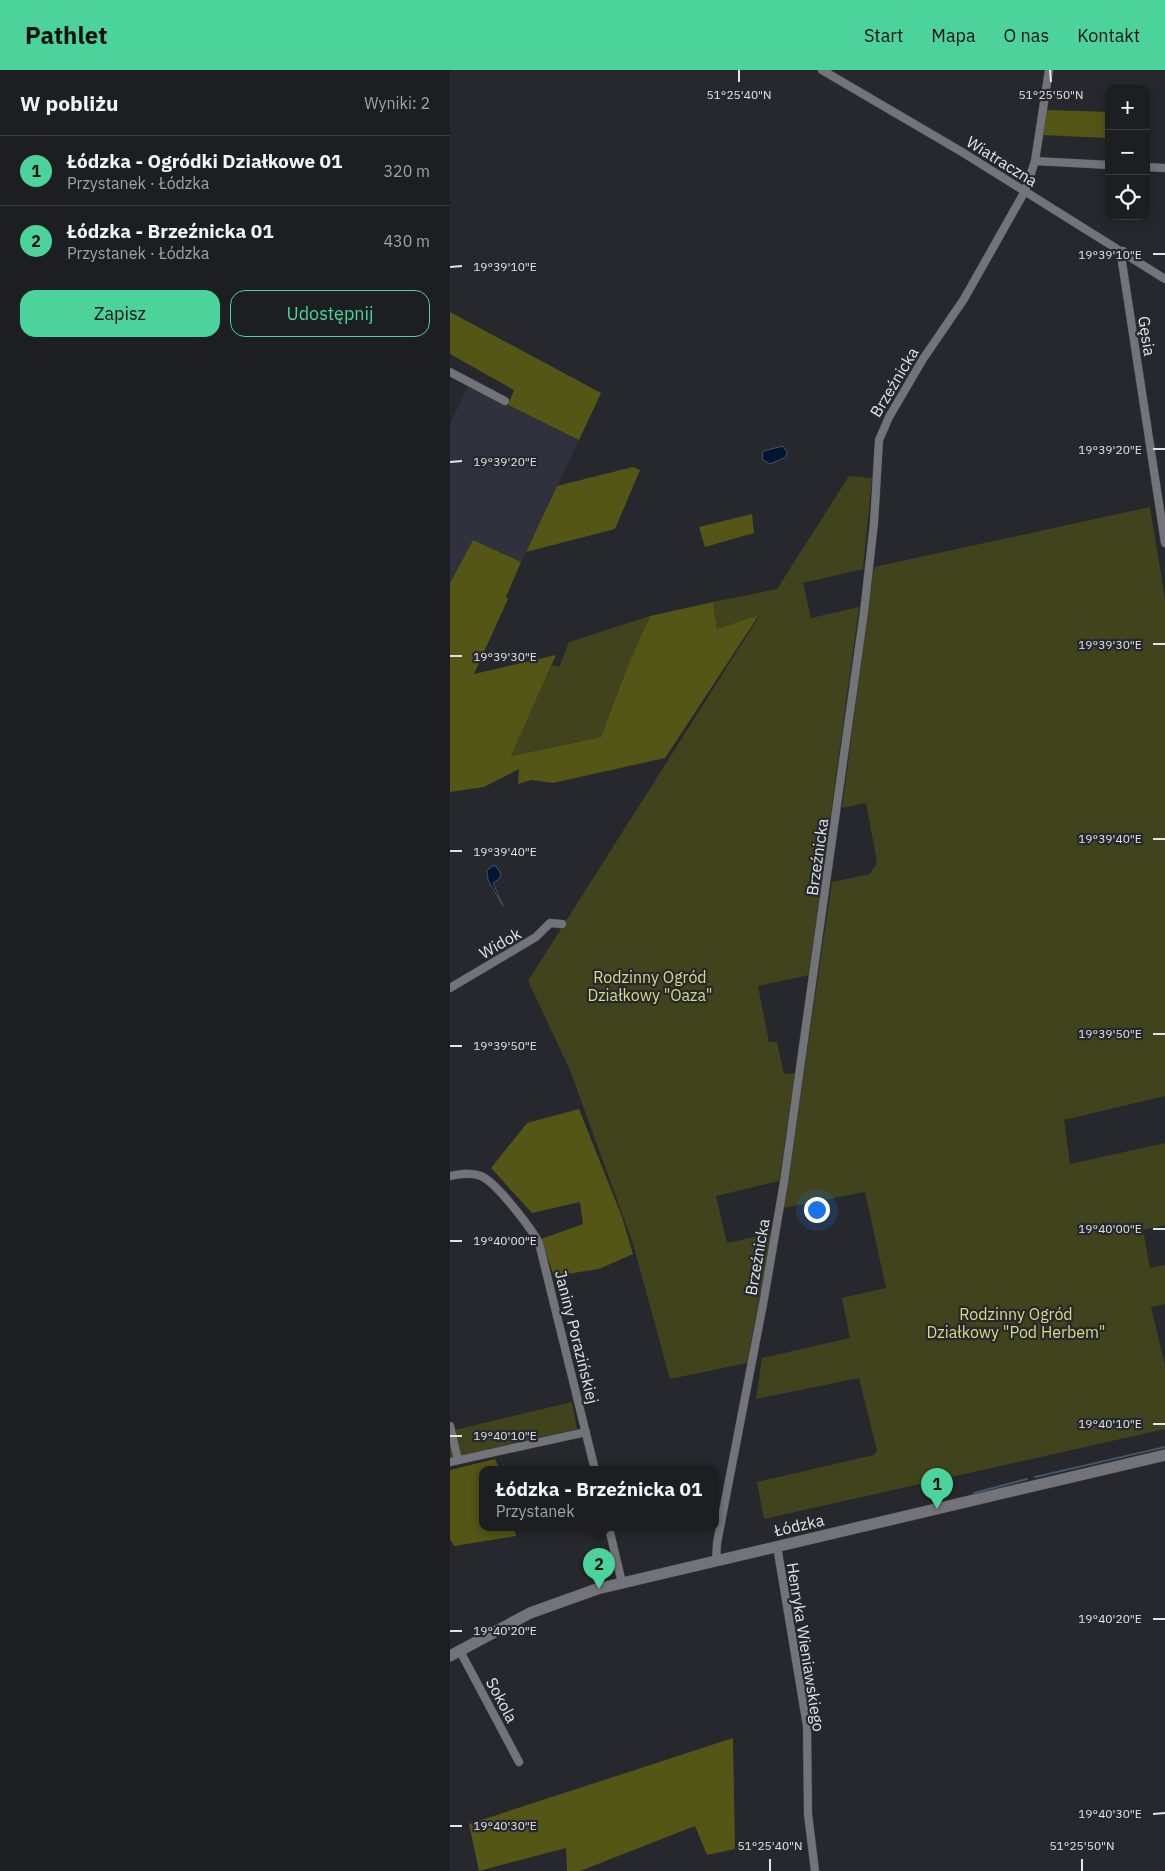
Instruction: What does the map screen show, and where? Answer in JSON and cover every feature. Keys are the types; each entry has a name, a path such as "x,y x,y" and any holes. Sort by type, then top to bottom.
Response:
{"main road":[{"name":"Łódzka","path":"455,1653 530,1613 567,1599 622,1583 1165,1455"}],"street":[{"name":"Wiatraczna","path":"822,70 1026,191 1165,278"},
{"name":"Brzeźnicka","path":"719,1527 780,1206 820,935 866,595 874,523 879,440 882,429 923,359 964,299 1026,191 1034,161 1049,70"},
{"path":"1034,161 1105,165"},
{"path":"1150,167 1165,168"},
{"name":"Gęsia","path":"1123,251 1122,262 1165,543"},
{"path":"450,372 505,401"},
{"name":"Widok","path":"450,988 536,938 550,923 562,924"},
{"name":"Janiny Porazińskiej","path":"450,1176 477,1174 488,1181 523,1219 539,1243 594,1466"},
{"path":"450,1426 454,1461 586,1432"},
{"path":"610,1531 622,1583"},
{"name":"Brzeźnicka","path":"716,1561 718,1531"},
{"name":"Henryka Wieniawskiego","path":"777,1546 807,1726 808,1814 815,1871"},
{"name":"Sokola","path":"455,1653 519,1762"}],"shaded area":[{"path":"1045,110 1105,112 1105,138 1041,135"},
{"path":"450,312 601,393 579,440 508,405 514,390 450,354"},
{"path":"468,386 579,440 521,562 473,540 450,583 450,424"},
{"path":"633,467 640,470 615,529 526,552 557,486"},
{"path":"752,514 754,533 705,547 699,527"},
{"path":"473,540 521,562 506,597 508,599 474,674 556,655 511,756 601,737 630,660 650,616 713,602 717,629 759,615 665,758 553,783 532,780 518,784 519,769 484,787 450,792 450,583"},
{"path":"579,1109 622,1217 633,1254 599,1269 554,1276 541,1239 583,1224 580,1202 532,1213 491,1168 527,1123"},
{"path":"495,1459 498,1466 479,1466 479,1531 515,1531 516,1536 454,1546 450,1539 450,1470"},
{"path":"733,1738 735,1849 707,1855 695,1826 580,1871 567,1871 566,1848 479,1871 469,1824"}],"green space":[{"name":"Rodzinny Ogród Działkowy \"Oaza\"","path":"849,476 872,478 863,569 803,583 811,618 859,607 809,975 758,986 769,1042 777,1042 784,1074 795,1073 779,1181 716,1196 727,1243 772,1233 747,1363 670,1379 633,1244 570,1070 528,981 760,615 717,629 713,602 777,589"},
{"name":"Rodzinny Ogród Działkowy \"Pod Herbem\"","path":"1150,507 1165,599 1165,1096 1064,1120 1070,1164 1165,1143 1165,1225 1143,1230 1150,1268 1165,1265 1165,1304 1151,1307 1165,1365 1165,1429 764,1519 757,1482 874,1455 877,1451 859,1378 756,1399 762,1358 850,1338 842,1298 886,1288 865,1192 784,1208 832,882 870,874 877,862 866,803 842,808 874,567"},
{"path":"650,616 630,660 601,737 510,756 552,665 559,667 569,642"},
{"path":"572,1402 577,1429 450,1458 450,1431"}],"water":[{"path":"783,446 787,452 786,457 770,464 762,459 763,451"},
{"path":"492,866 496,866 501,874 499,879 493,883 503,906 488,880 487,871"}],"waterway":[{"path":"1035,1477 1165,1447"},
{"path":"974,1493 1027,1479"}],"place":[{"name":"Łódzka - Ogródki Działkowe 01","path":"937,1509"},
{"name":"Łódzka - Brzeźnicka 01","path":"599,1589"}]}
